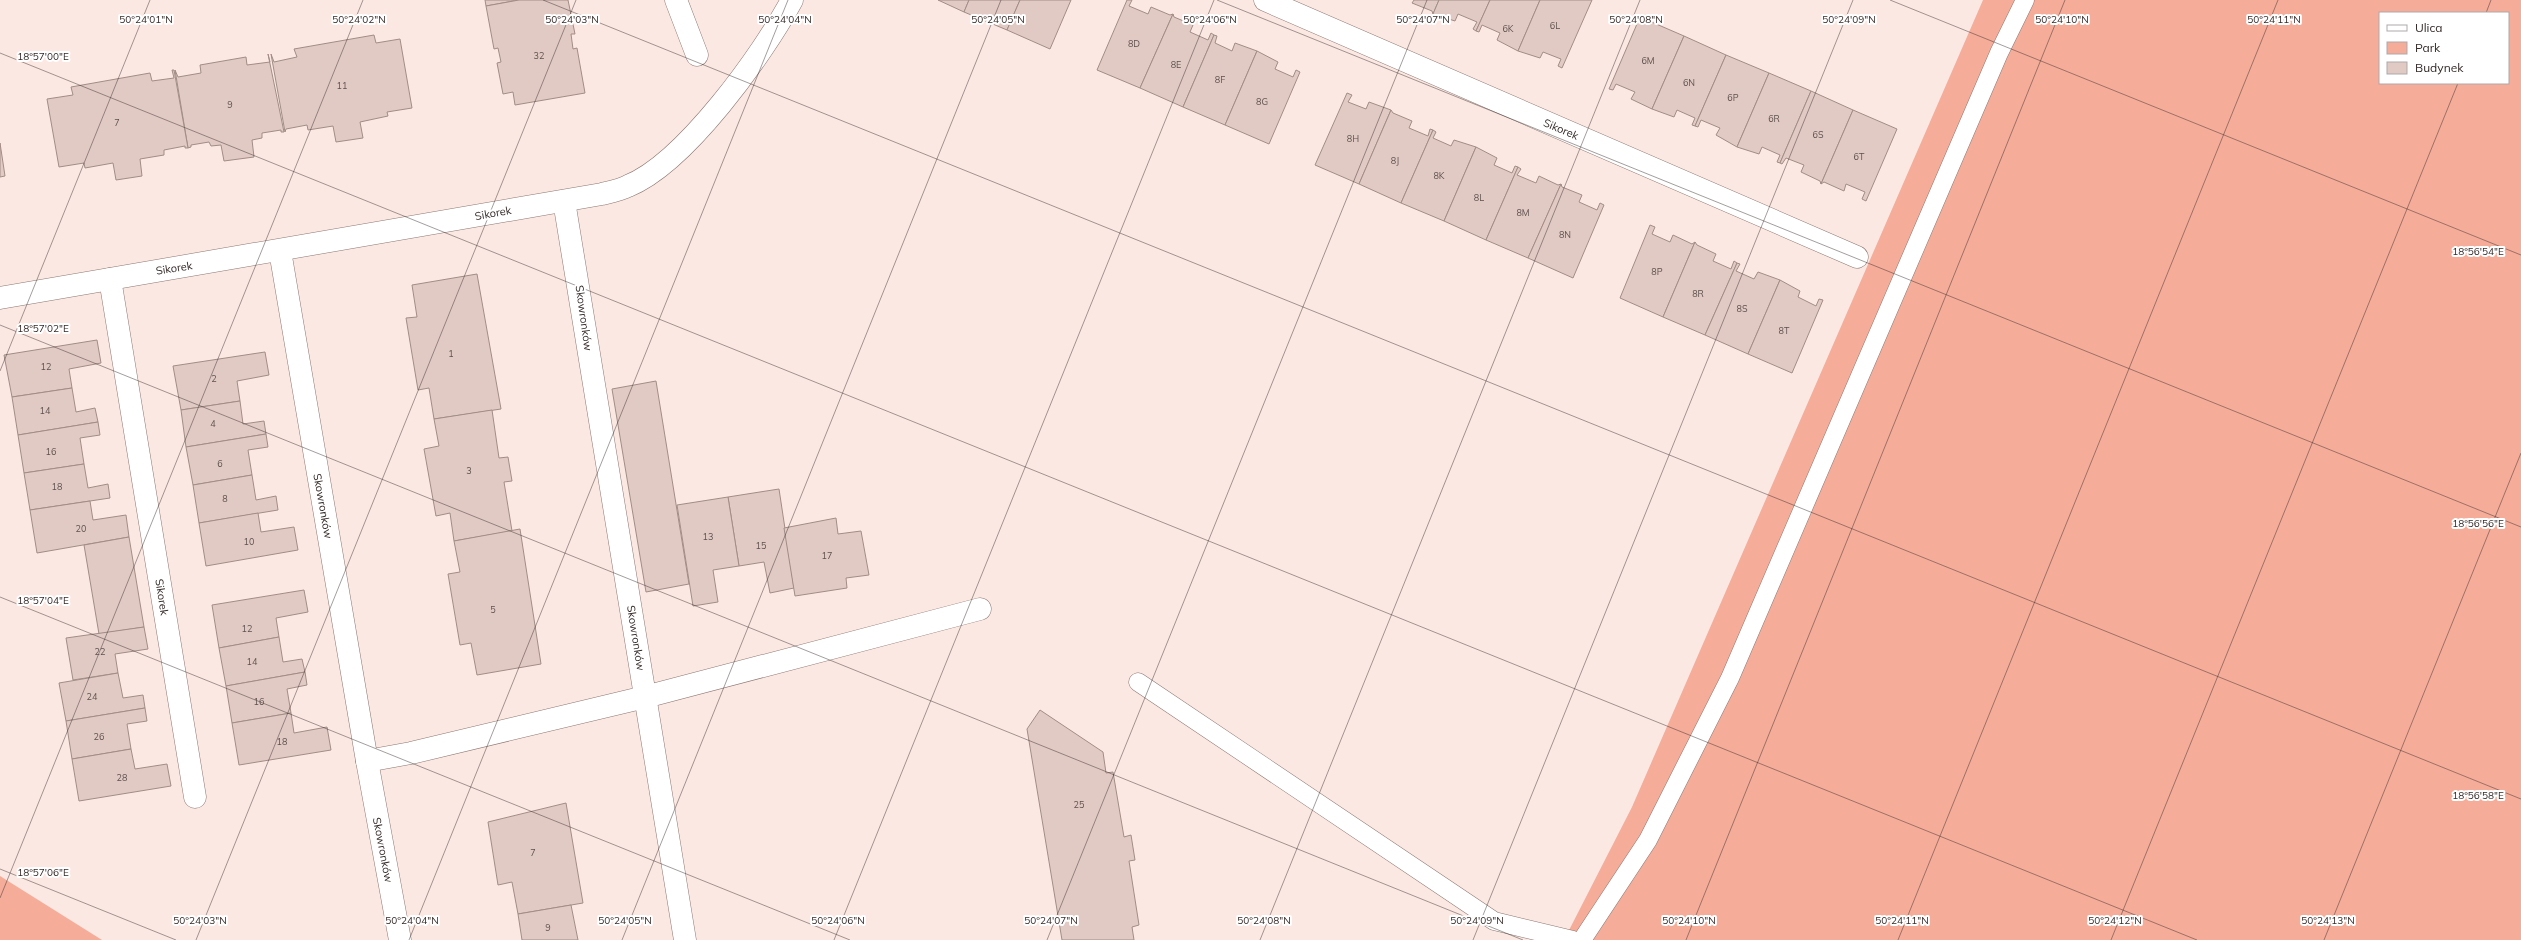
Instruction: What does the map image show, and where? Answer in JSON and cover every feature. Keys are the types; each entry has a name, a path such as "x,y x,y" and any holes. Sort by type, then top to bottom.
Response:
{"street":[{"path":"676,0 697,55"},
{"name":"Sikorek","path":"0,298 564,201 602,194 629,186 664,163 707,121 750,66 792,0"},
{"name":"Sikorek","path":"1265,0 1857,257"},
{"name":"Skowronków","path":"564,201 685,940"},
{"name":"Skowronków","path":"280,251 367,761 400,940"},
{"name":"Sikorek","path":"110,279 195,797"},
{"path":"367,761 410,753 645,696 980,609"}],"lane":[{"path":"1582,940 1648,840 1730,678 1996,60 2025,0"},
{"path":"1138,682 1494,921 1573,940"}],"green space":[{"path":"1983,0 2521,0 2521,940 1564,940 1632,807"},
{"path":"0,876 102,940 0,940"}],"building":[{"path":"485,0 519,0 486,6"},
{"path":"519,0 568,0 575,34 571,34 573,49 577,48 585,93 515,105 513,92 503,94 497,63 501,62 498,48 494,49 486,6"},
{"path":"938,0 969,0 964,12"},
{"path":"969,0 1020,0 1007,30 964,12"},
{"path":"1020,0 1071,0 1050,49 1007,30"},
{"path":"1127,0 1132,0 1129,6 1148,14 1151,7 1170,15 1173,14 1140,88 1097,70"},
{"path":"1414,0 1439,0 1433,14 1432,11 1412,3"},
{"path":"1439,0 1490,0 1476,31 1473,29 1477,22 1458,14 1455,21 1433,14"},
{"path":"1490,0 1540,0 1518,51 1497,40 1500,33 1482,25 1479,32 1476,31"},
{"path":"1540,0 1592,0 1562,68 1558,66 1561,59 1543,52 1540,58 1518,51"},
{"path":"1173,14 1174,17 1193,25 1190,32 1208,40 1211,33 1214,35 1183,107 1140,88"},
{"path":"1640,17 1684,36 1652,109 1631,99 1635,92 1616,84 1613,90 1609,89"},
{"path":"374,35 376,43 400,39 412,108 387,112 388,116 360,122 363,138 336,142 333,126 308,130 307,125 286,129 285,132 271,54 274,62 297,57 294,49"},
{"path":"1214,35 1217,36 1215,43 1232,51 1235,43 1257,51 1225,125 1183,107"},
{"path":"1684,36 1726,55 1695,126 1692,125 1695,118 1677,110 1674,117 1652,109"},
{"path":"1257,51 1278,62 1275,69 1293,77 1296,70 1300,72 1269,144 1225,125"},
{"path":"1726,55 1769,73 1737,147 1716,135 1720,128 1701,120 1698,127 1695,126"},
{"path":"246,57 247,65 270,62 284,132 281,132 281,130 262,133 262,138 252,140 254,157 224,161 221,145 211,146 209,142 191,145 191,147 188,148 175,70 178,77 201,73 200,65"},
{"path":"172,70 174,70 188,148 185,148 185,146 164,150 164,155 140,159 142,176 116,180 113,163 85,168 84,163 59,167 47,99 73,95 71,87 150,73 152,81 174,78"},
{"path":"1769,73 1811,91 1780,163 1777,162 1780,155 1762,147 1759,154 1737,147"},
{"path":"1811,91 1853,110 1821,184 1820,181 1801,172 1804,165 1786,158 1782,164 1780,163"},
{"path":"1347,93 1352,95 1348,102 1366,109 1369,102 1391,110 1359,184 1315,165"},
{"path":"1391,110 1393,113 1412,121 1409,128 1428,136 1430,129 1433,130 1401,203 1359,184"},
{"path":"1853,110 1897,129 1866,201 1862,199 1865,192 1846,184 1844,191 1824,182 1821,184"},
{"path":"1433,130 1436,132 1433,138 1451,146 1454,140 1476,147 1444,221 1401,203"},
{"path":"0,143 5,176 0,177"},
{"path":"1476,147 1497,158 1494,165 1512,173 1515,166 1518,167 1486,240 1444,221"},
{"path":"1518,167 1521,169 1517,175 1536,183 1539,176 1558,185 1561,184 1528,258 1486,240"},
{"path":"1561,184 1562,187 1582,195 1579,202 1597,210 1600,203 1604,205 1573,278 1528,258"},
{"path":"1650,225 1655,227 1652,234 1670,242 1673,235 1692,244 1695,242 1663,317 1620,298"},
{"path":"1695,242 1697,245 1716,254 1713,261 1731,269 1734,261 1737,263 1705,335 1663,317"},
{"path":"1737,263 1740,264 1736,271 1754,279 1758,272 1780,280 1748,354 1705,335"},
{"path":"477,274 501,409 434,419 429,388 418,390 406,318 417,317 412,285"},
{"path":"1780,280 1800,291 1798,297 1816,306 1819,299 1823,300 1792,373 1748,354"},
{"path":"97,340 101,363 69,369 72,388 12,397 4,355"},
{"path":"265,352 269,375 237,381 240,401 181,410 173,366"},
{"path":"656,381 689,584 646,592 612,389"},
{"path":"72,388 76,412 95,408 98,422 18,435 12,397"},
{"path":"240,401 243,424 264,421 266,434 186,447 181,410"},
{"path":"492,410 499,458 508,457 512,481 504,482 512,531 454,541 450,513 436,516 424,449 439,446 434,419"},
{"path":"98,422 100,435 80,438 84,464 24,473 18,435"},
{"path":"266,434 268,447 248,450 252,475 193,485 186,447"},
{"path":"84,464 88,488 108,484 110,498 30,510 24,473"},
{"path":"252,475 256,500 276,496 278,510 199,523 193,485"},
{"path":"779,489 794,588 770,593 764,562 739,566 728,497"},
{"path":"728,497 739,566 713,570 718,602 693,606 677,505"},
{"path":"90,501 93,520 126,515 129,537 37,553 30,510"},
{"path":"258,513 261,532 294,527 298,550 206,566 199,523"},
{"path":"836,518 838,534 861,531 869,575 846,578 847,588 795,596 784,528"},
{"path":"520,529 541,664 477,675 471,643 460,645 448,574 460,572 454,541"},
{"path":"129,537 144,627 99,634 84,545"},
{"path":"304,590 308,612 276,618 279,637 219,648 212,605"},
{"path":"144,627 148,649 115,654 118,673 73,680 66,638"},
{"path":"279,637 283,662 302,659 305,672 226,686 219,648"},
{"path":"305,672 307,685 287,689 291,713 232,723 226,686"},
{"path":"118,673 123,698 143,695 145,708 66,721 59,683"},
{"path":"145,708 147,721 127,724 131,749 72,759 66,721"},
{"path":"1040,710 1103,752 1106,773 1113,772 1124,837 1131,835 1135,860 1129,861 1139,925 1132,927 1134,940 1062,940 1027,729"},
{"path":"291,713 294,733 327,727 331,750 239,765 232,723"},
{"path":"131,749 135,769 167,764 171,786 79,801 72,759"},
{"path":"566,803 583,903 518,914 512,882 498,885 488,822"},
{"path":"571,905 578,940 522,940 518,914"}]}
